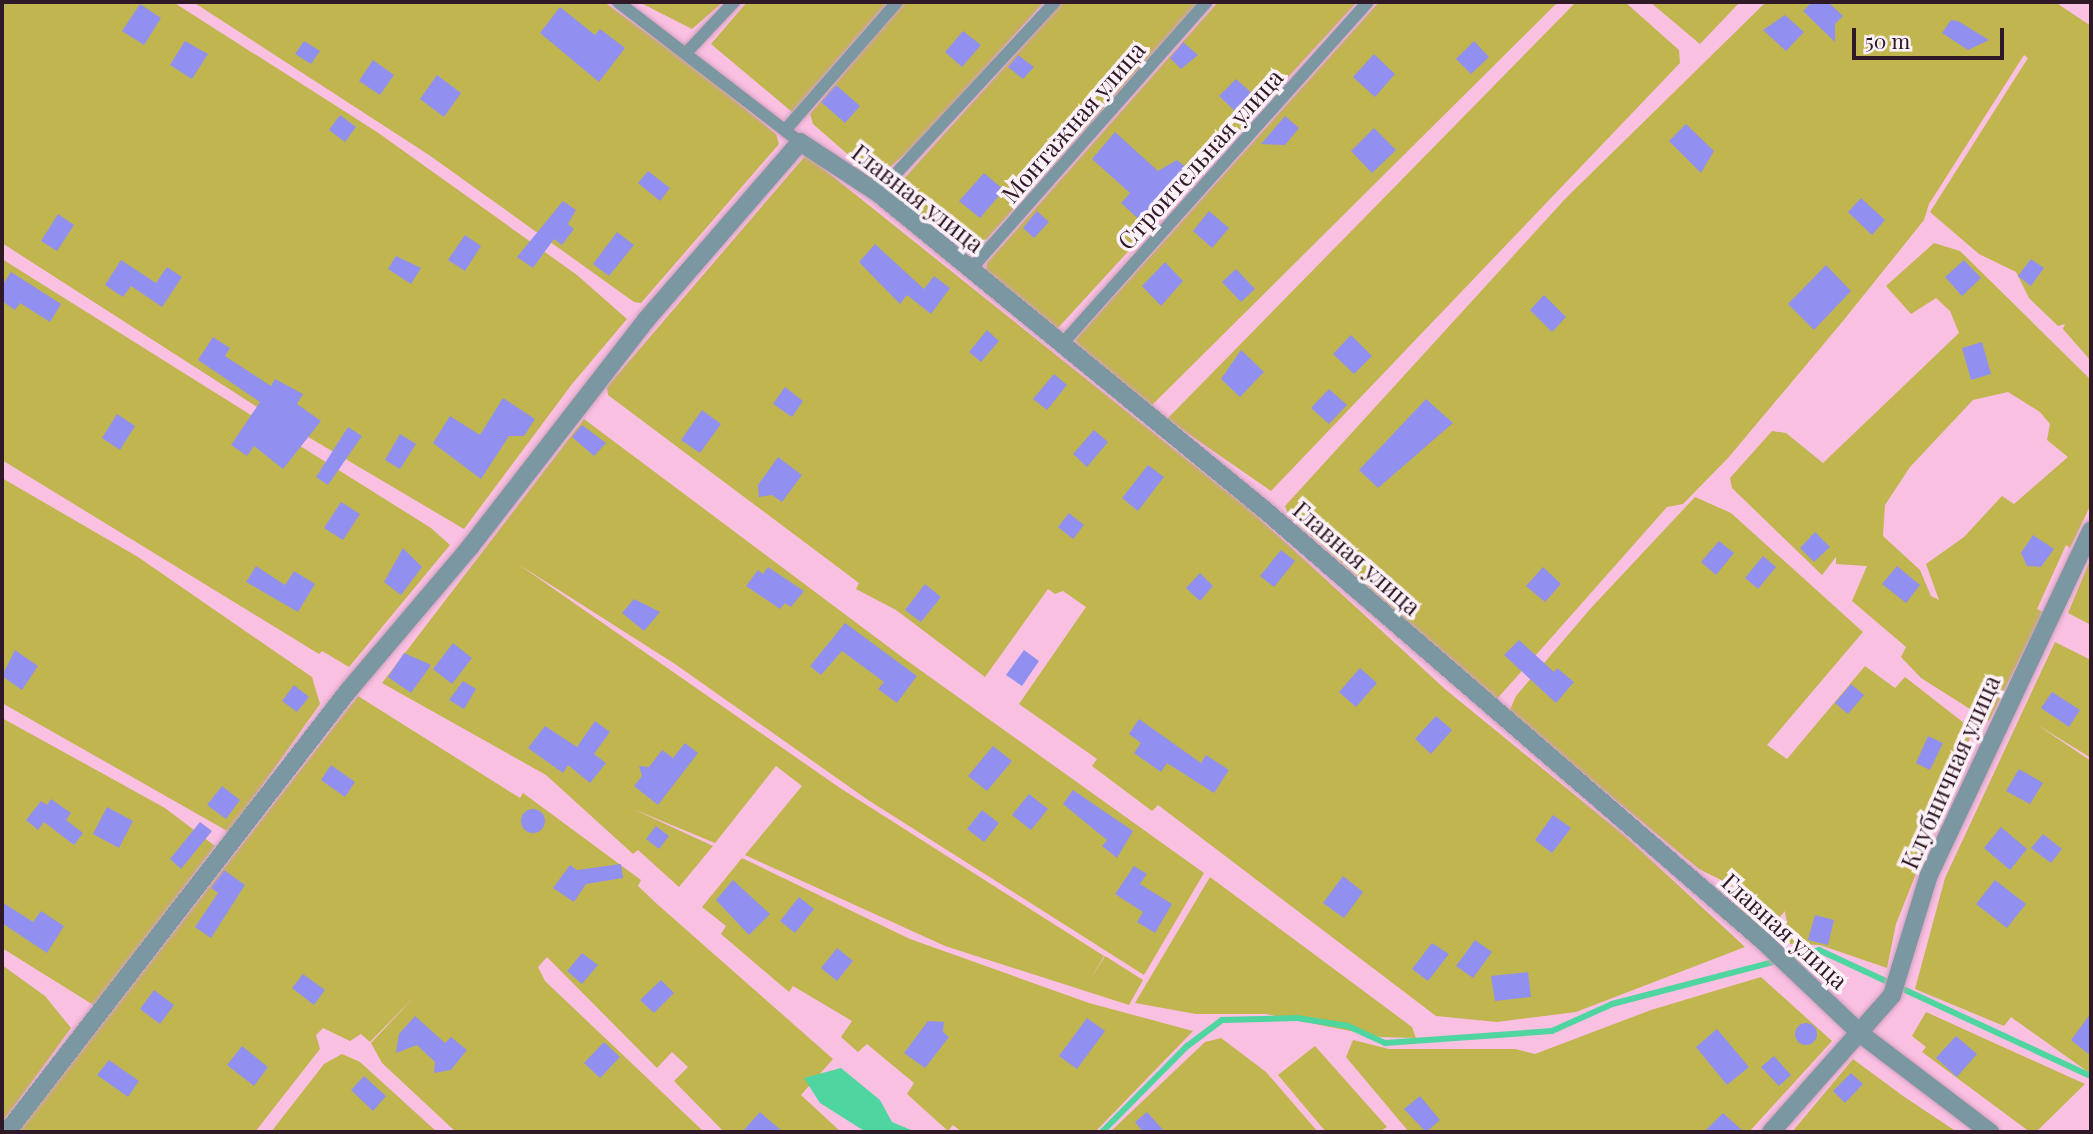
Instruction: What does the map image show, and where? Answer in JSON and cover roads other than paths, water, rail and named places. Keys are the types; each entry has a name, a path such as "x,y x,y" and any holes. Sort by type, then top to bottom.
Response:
{"street":[{"name":"Главная улица","path":"800,142 878,193 1266,511 1762,940 1862,1035 1990,1132"},
{"path":"7,1132 348,691 470,547 646,320 800,142"},
{"name":"Клубничная улица","path":"1771,1132 1862,1035 1892,995 1929,875 2091,530"}],"lane":[{"path":"618,2 787,128 800,142"},
{"path":"687,52 734,2"},
{"path":"787,128 897,2"},
{"path":"878,193 1055,2"},
{"name":"Монтажная улица","path":"971,270 1206,2"},
{"name":"Строительная улица","path":"1063,343 1368,2"}],"waterway":[{"path":"1102,1132 1186,1047 1222,1020 1297,1018 1348,1026 1385,1043 1552,1031 1612,1004 1819,950 2091,1076"}]}
